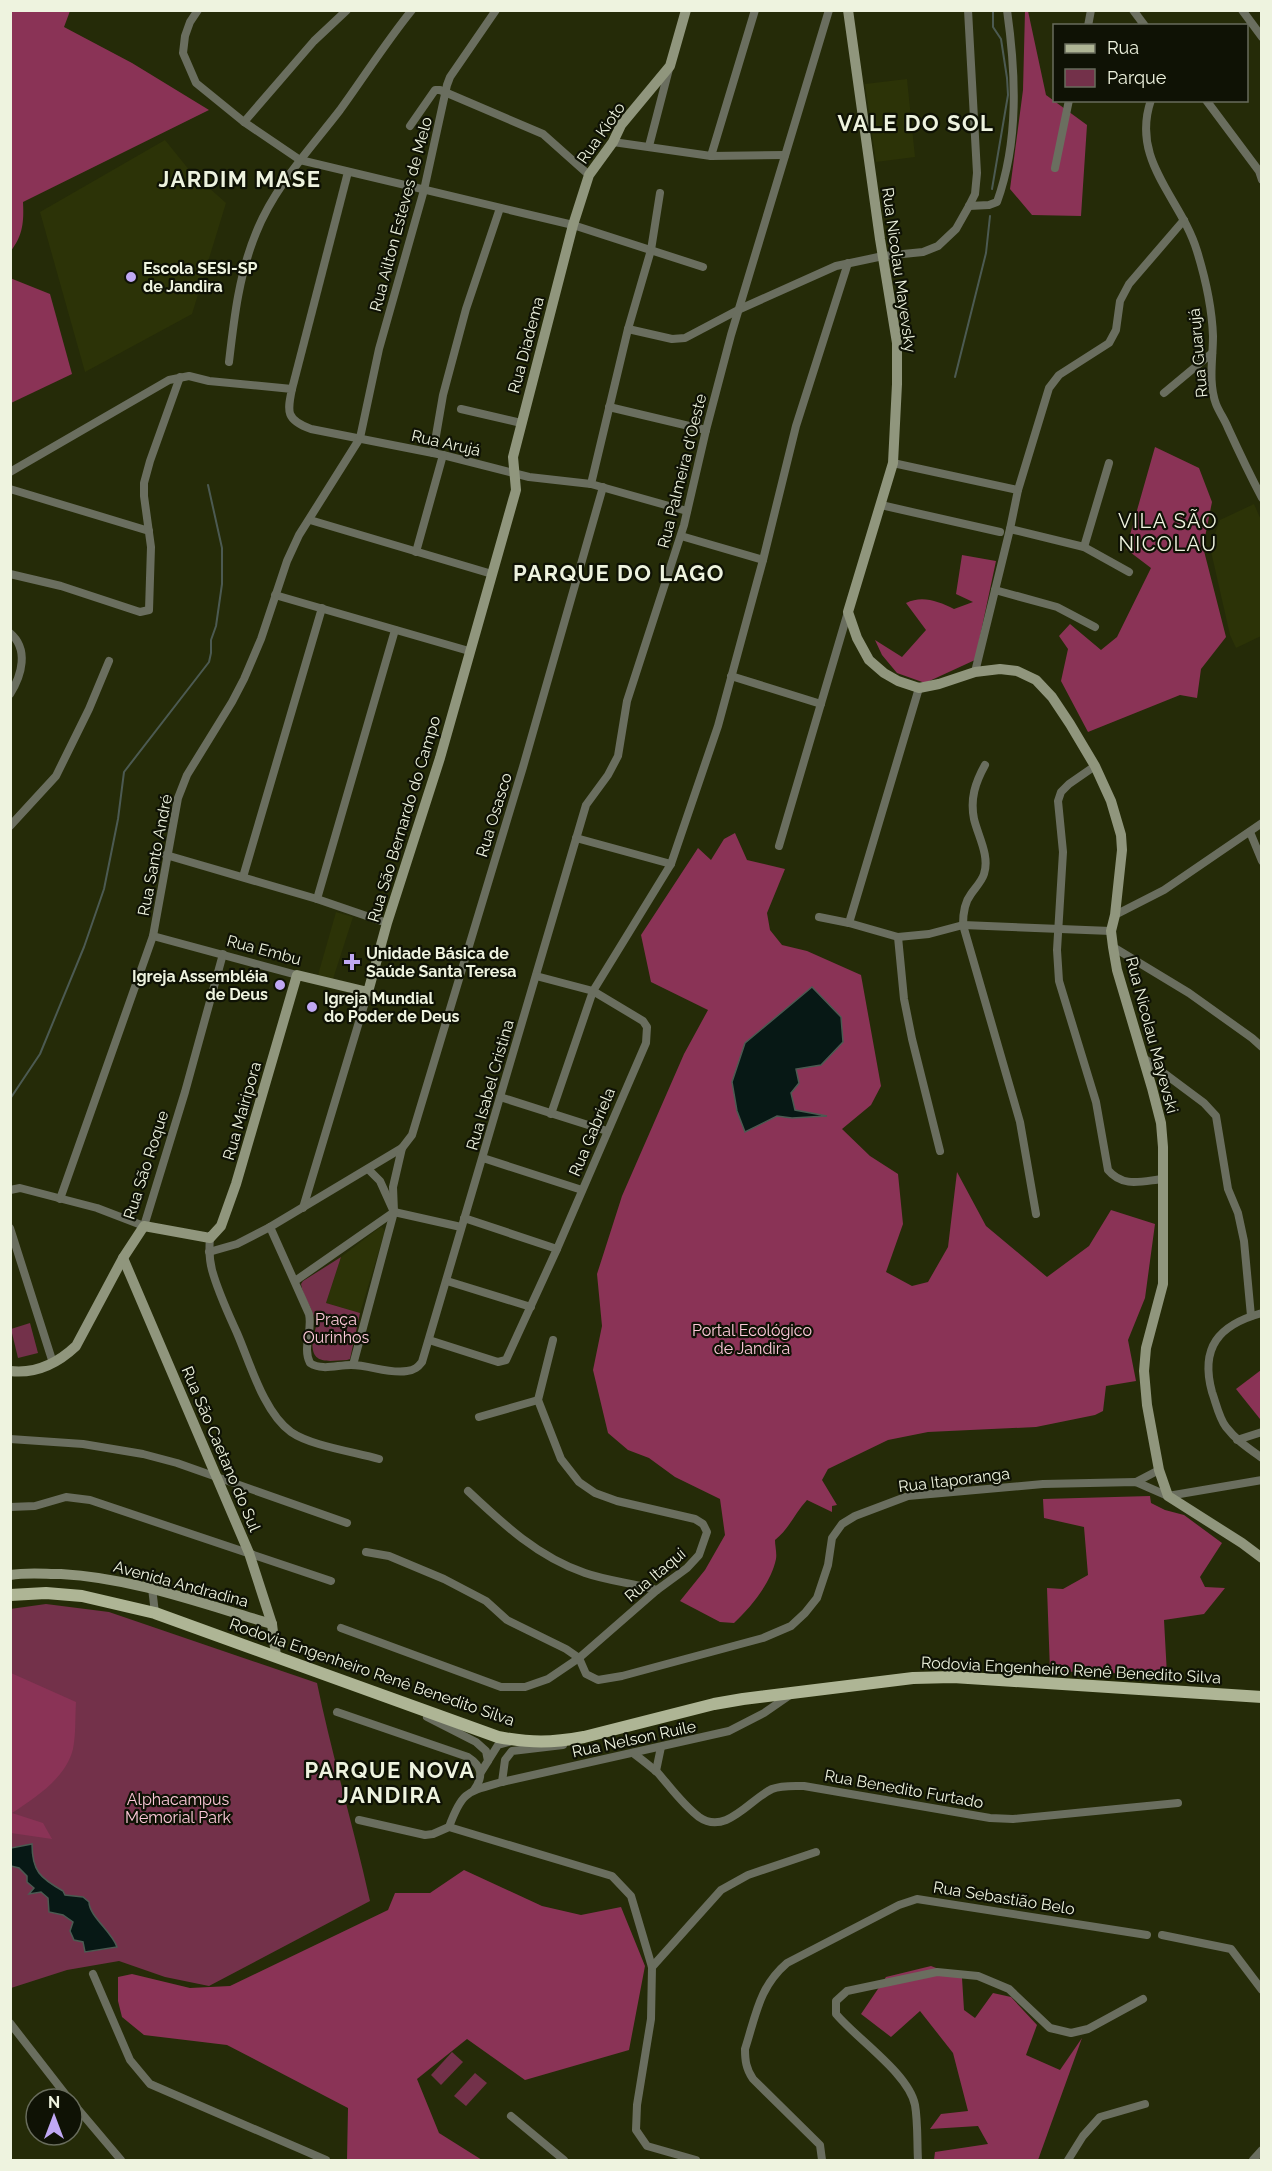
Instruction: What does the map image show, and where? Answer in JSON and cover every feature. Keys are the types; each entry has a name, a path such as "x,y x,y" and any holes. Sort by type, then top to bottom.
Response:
{"main road":[{"name":"Rodovia Engenheiro Renê Benedito Silva","path":"10,1595 46,1593 82,1596 155,1613 498,1737 528,1743 584,1737 714,1704 913,1678 953,1677 1261,1698"}],"street":[{"path":"244,122 314,41 347,10"},
{"path":"229,362 233,320 244,265 271,201 412,10"},
{"name":"Rua Ailton Esteves de Melo","path":"360,438 379,349 424,190 450,77 496,10"},
{"path":"649,146 686,10"},
{"path":"711,156 755,10"},
{"name":"Rua Palmeira d'Oeste","path":"576,838 586,805 608,775 618,756 627,701 681,536 706,430 740,309 829,10"},
{"name":"Rua Nicolau Mayevsky","path":"848,10 897,343 893,463 848,612"},
{"path":"628,329 672,339 685,338 740,309 822,272 848,263 883,256 923,252 938,246 956,229 975,194 977,173 968,10"},
{"path":"969,206 989,205 997,202 1013,135 1014,100 1007,10"},
{"path":"1133,10 1144,24"},
{"path":"1242,10 1262,37"},
{"path":"197,11 185,36 183,53 196,83 244,122 300,160 573,225 703,267"},
{"name":"Rua Kioto","path":"573,225 590,175 613,142 621,125 670,66"},
{"path":"410,126 435,90 543,134 590,175"},
{"path":"1055,168 1069,102"},
{"name":"Rua Guarujá","path":"1151,102 1145,129 1149,156 1160,180 1184,220 1197,250 1205,284 1213,334 1211,373 1216,405 1262,498"},
{"path":"1208,102 1260,170 1262,180"},
{"path":"613,142 711,156 785,155"},
{"name":"Rua Arujá","path":"348,172 292,388 288,411 292,418 298,424 311,429 443,455 529,477 591,484 687,511"},
{"path":"591,484 628,329 651,250 660,193"},
{"path":"433,453 443,395 466,309 500,208"},
{"path":"975,672 1018,490 1049,388 1059,375 1109,343 1116,330 1120,301 1129,284 1184,220"},
{"name":"Rua Diadema","path":"513,473 513,457 521,423 573,225"},
{"path":"551,1114 592,991 671,864 707,761 764,560 796,426 848,263"},
{"path":"1164,393 1212,353"},
{"path":"10,472 169,380 196,376 209,381 292,388"},
{"path":"10,574 61,586 140,612 149,610 151,547 144,483 180,377"},
{"path":"609,407 706,430"},
{"path":"461,409 521,423"},
{"name":"Rua Santo André","path":"60,1199 153,936 178,798 187,775 240,687 261,639 287,561 299,535 360,438"},
{"path":"416,552 443,455"},
{"path":"893,463 1018,490"},
{"path":"1084,547 1109,463"},
{"name":"Rua São Bernardo do Campo","path":"303,1208 387,922 440,758 516,490 513,473"},
{"name":"Rua Osasco","path":"353,1365 394,1212 393,1187 402,1148 412,1135 523,766 603,487"},
{"path":"10,489 149,531"},
{"path":"881,506 1000,532"},
{"path":"310,520 492,574"},
{"path":"1010,529 1084,547 1129,572"},
{"path":"681,536 764,560"},
{"path":"995,590 1057,607 1095,627"},
{"path":"276,595 469,651"},
{"path":"243,877 322,608"},
{"path":"819,917 897,937 929,934 963,925 1111,931 1121,871 1121,835 1112,801 1095,766 1058,706 1036,680 1017,671 1000,669 975,672 919,688 891,677 869,660 857,638 848,612"},
{"path":"779,846 848,612"},
{"path":"317,899 395,630"},
{"path":"10,633 19,641 22,658 17,683 10,694"},
{"path":"10,826 56,776 89,709 109,661"},
{"path":"731,676 821,704"},
{"path":"849,923 919,688"},
{"path":"985,765 976,782 972,801 974,820 984,848 985,873 969,896 963,910 963,925 1020,1122 1036,1214"},
{"path":"1095,766 1069,784 1061,792 1058,801 1063,852 1063,882 1057,928 1059,981 1096,1102 1108,1170 1115,1178 1124,1182 1163,1179"},
{"path":"1115,915 1164,890 1262,823"},
{"path":"1250,832 1262,861"},
{"path":"576,838 671,864"},
{"name":"Rua Isabel Cristina","path":"353,1365 388,1371 406,1371 417,1368 422,1362 576,838"},
{"path":"166,855 387,922"},
{"name":"Rua Nicolau Mayevski","path":"1111,931 1117,970 1145,1059 1161,1123 1163,1284 1146,1348 1144,1371 1147,1405 1159,1470 1168,1496"},
{"name":"Rua Embu","path":"153,936 368,992"},
{"path":"897,937 906,1009 940,1151"},
{"path":"1113,947 1189,993 1262,1047"},
{"name":"Rua São Roque","path":"53,1363 66,1356 75,1346 123,1258 144,1226 185,1092 223,954"},
{"name":"Rua Mairipora","path":"297,975 236,1184 221,1226 210,1238 211,1268 264,1398 282,1424 292,1433 304,1439 379,1459"},
{"name":"Rua Gabriela","path":"429,1340 498,1362 506,1360 557,1249 646,1043 647,1034 643,1021 592,991 536,976"},
{"path":"1145,1059 1204,1103 1216,1116 1228,1190 1238,1213 1244,1241 1251,1316"},
{"path":"500,1097 607,1131"},
{"path":"209,1252 237,1244 270,1227 402,1148"},
{"path":"483,1158 582,1190"},
{"path":"368,1169 380,1181 394,1212"},
{"path":"10,1190 20,1188 97,1208 144,1226 210,1238"},
{"path":"295,1281 394,1212 461,1227"},
{"path":"464,1218 557,1249"},
{"path":"270,1227 311,1322 306,1349 310,1363 324,1368 353,1365"},
{"path":"10,1228 53,1363 39,1369 10,1371"},
{"name":"Rua São Caetano do Sul","path":"123,1258 249,1553 272,1624 276,1656"},
{"path":"447,1281 531,1307"},
{"path":"1262,1313 1228,1328 1216,1340 1208,1357 1209,1378 1224,1425 1237,1440 1262,1458"},
{"path":"479,1417 538,1400 553,1340"},
{"name":"Rua Itaqui","path":"341,1628 501,1687 525,1687 548,1679 579,1658 657,1590 681,1574 699,1555 707,1532 703,1524 695,1519 617,1501 595,1493 579,1482 561,1459 538,1400"},
{"path":"1237,1440 1262,1432"},
{"path":"10,1439 111,1447 177,1463 348,1523"},
{"name":"Rua Itaporanga","path":"1136,1482 1159,1470"},
{"path":"1168,1496 1262,1480"},
{"name":"Rua Itaporanga","path":"366,1552 389,1556 486,1601 507,1620 566,1648 579,1658 586,1674 598,1680 622,1676 764,1638 790,1626 817,1598 828,1565 832,1538 842,1524 855,1516 908,1496 1043,1484 1136,1482 1168,1496"},
{"path":"468,1491 513,1533 553,1558 586,1574 657,1590"},
{"path":"1168,1496 1242,1542 1262,1558"},
{"path":"10,1507 35,1506 66,1497 78,1497 331,1581"},
{"name":"Avenida Andradina","path":"10,1575 26,1573 95,1576 152,1588 272,1624"},
{"path":"152,1588 155,1613"},
{"name":"Rua Nelson Ruile","path":"474,1790 729,1731 764,1713 792,1693"},
{"path":"405,1704 476,1742 486,1751 488,1761"},
{"path":"337,1712 468,1757 479,1765 482,1772"},
{"path":"502,1782 506,1760 512,1751 569,1744 584,1737"},
{"path":"359,1820 433,1834 448,1827 460,1800 474,1790 478,1784 495,1748 502,1743 528,1743"},
{"path":"656,1771 661,1747"},
{"name":"Rua Benedito Furtado","path":"633,1753 656,1771 692,1812 702,1819 714,1821 729,1820 772,1789 787,1786 804,1786 1001,1819 1178,1803"},
{"path":"448,1827 612,1876 631,1896 652,1967 651,2019 636,2105 636,2130 647,2146 696,2160"},
{"path":"652,1967 720,1890 748,1875 816,1852"},
{"name":"Rua Sebastião Belo","path":"822,2160 820,2145 753,2079 747,2070 745,2060 745,2049 766,1986 787,1963 899,1905 916,1899 1146,1935"},
{"path":"1162,1935 1231,1949 1262,1990"},
{"path":"918,2160 915,2104 909,2090 896,2073 836,2014 836,2001 847,1991 937,1972 978,1977 1009,1989 1050,2028 1071,2033 1088,2029 1143,1999"},
{"path":"93,1974 130,2060 150,2084 326,2160"},
{"path":"10,2023 60,2087"},
{"path":"1068,2160 1083,2136 1100,2117 1145,2104"},
{"path":"84,2116 121,2160"},
{"path":"511,2116 564,2160"},
{"path":"1253,2160 1262,2150"}],"shaded area":[{"path":"907,79 915,157 876,162 865,84"},
{"name":"Escola SESI-SP de Jandira","path":"165,140 190,171 226,203 192,314 85,372 40,212"},
{"path":"1254,504 1261,520 1261,636 1236,648 1230,635 1210,547 1220,520"},
{"path":"336,912 353,917 333,979 318,975"},
{"path":"812,987 841,1017 843,1042 821,1065 796,1069 799,1083 791,1093 795,1110 827,1116 792,1118 777,1116 745,1132 737,1111 732,1082 745,1043"},
{"path":"382,1227 385,1231 360,1313 326,1303 341,1257"},
{"path":"32,1844 34,1861 43,1878 63,1891 65,1895 83,1897 89,1902 93,1913 117,1947 85,1952 83,1942 74,1940 70,1931 73,1922 63,1915 49,1912 48,1898 41,1892 29,1894 34,1888 27,1882 27,1876 19,1868 11,1866 11,1848"}],"green space":[{"path":"11,10 70,11 64,27 132,63 209,110 23,202 22,228 11,251"},
{"path":"1025,11 1028,11 1046,95 1087,125 1081,216 1032,215 1010,189 1023,90"},
{"path":"10,278 50,294 72,374 11,403"},
{"path":"1155,447 1199,468 1212,502 1203,547 1226,637 1201,669 1197,698 1180,695 1088,732 1061,681 1068,649 1059,636 1070,624 1101,650 1117,637 1151,568 1126,549"},
{"path":"962,555 996,561 975,660 925,683 897,673 882,655 875,640 902,657 926,630 906,603 918,599 930,600 954,609 973,602 956,594"},
{"name":"Portal Ecológico de Jandira","path":"735,833 747,860 785,869 767,913 770,930 782,945 807,951 861,975 881,1086 871,1105 842,1129 870,1156 898,1174 903,1224 886,1272 912,1286 928,1282 948,1247 957,1172 986,1226 1047,1277 1089,1246 1111,1210 1155,1224 1145,1298 1128,1340 1136,1381 1106,1386 1103,1411 1095,1415 1036,1427 928,1432 888,1440 828,1469 822,1480 837,1505 832,1506 832,1512 807,1500 775,1540 776,1559 765,1586 734,1623 720,1622 680,1601 705,1570 725,1535 720,1499 675,1477 649,1458 628,1450 608,1433 593,1370 602,1326 597,1274 622,1196 684,1054 708,1010 651,982 641,935 698,848 711,860 724,839"},
{"name":"Praça Ourinhos","path":"341,1257 326,1303 360,1313 350,1359 327,1361 317,1358 314,1353 313,1338 316,1322 301,1284"},
{"path":"30,1323 38,1353 18,1358 11,1329"},
{"path":"1261,1370 1262,1418 1260,1419 1236,1389"},
{"path":"1150,1496 1151,1503 1184,1515 1222,1543 1200,1577 1205,1587 1225,1588 1204,1614 1164,1620 1167,1675 1050,1671 1047,1588 1063,1589 1088,1575 1084,1527 1044,1518 1043,1499"},
{"name":"Alphacampus Memorial Park","path":"46,1604 109,1612 317,1683 370,1901 209,1986 165,1977 119,1961 67,1970 11,1988 10,1609"},
{"path":"11,1673 76,1702 73,1749 64,1769 48,1786 12,1813 43,1823 52,1839 11,1833"},
{"path":"464,1870 542,1906 581,1915 621,1907 645,1966 629,2050 525,2080 467,2039 417,2079 439,2133 482,2160 347,2160 348,2108 227,2045 144,2035 122,2017 118,2001 118,1977 132,1974 190,1988 230,1986 388,1910 395,1893 430,1893"},
{"path":"931,1966 962,1978 964,2010 975,2018 993,1993 1011,1997 1037,2025 1026,2055 1060,2070 1082,2038 1038,2160 934,2160 935,2152 988,2144 978,2126 930,2129 941,2114 968,2111 953,2053 920,2011 891,2037 861,2014 886,1977"},
{"path":"452,2052 463,2062 441,2085 431,2075"},
{"path":"475,2073 487,2083 466,2106 454,2096"}],"waterway":[{"path":"992,189 1008,95 1001,39 993,27 993,10"},
{"path":"955,377 986,253 990,216"},
{"path":"10,1099 40,1054 84,947 104,889 118,819 124,772 209,662 222,584 222,548 208,485"}],"place":[{"name":"Escola SESI-SP de Jandira","path":"131,277"},
{"name":"Unidade Básica de Saúde Santa Teresa","path":"352,962"},
{"name":"Igreja Assembléia de Deus","path":"280,985"},
{"name":"Igreja Mundial do Poder de Deus","path":"312,1007"}],"district":[{"name":"VALE DO SOL","path":"916,123"},
{"name":"JARDIM MASE","path":"240,179"},
{"name":"VILA SÃO NICOLAU","path":"1168,532"},
{"name":"PARQUE DO LAGO","path":"619,573"},
{"name":"PARQUE NOVA JANDIRA","path":"390,1782"}]}
